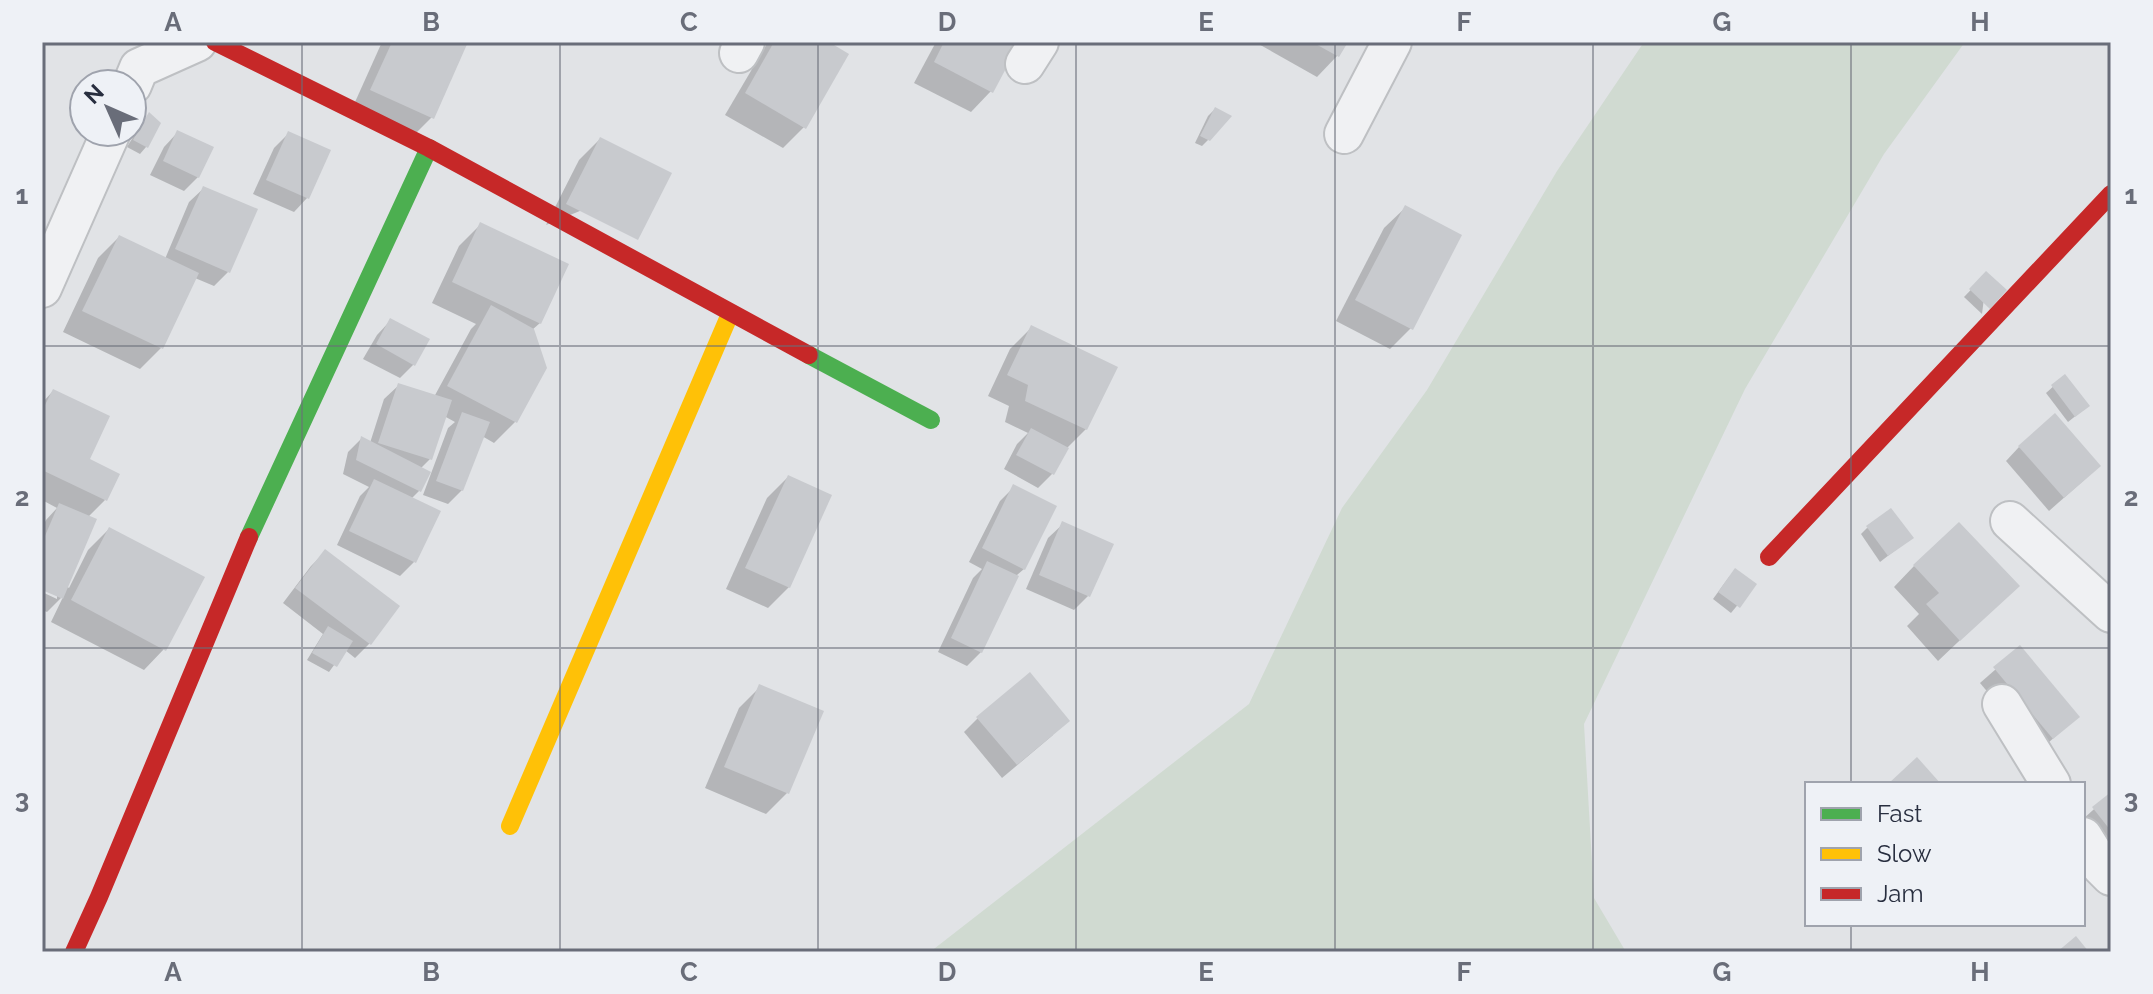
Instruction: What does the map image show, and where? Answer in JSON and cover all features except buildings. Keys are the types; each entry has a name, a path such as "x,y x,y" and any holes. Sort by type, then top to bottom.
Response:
{"street":[{"path":"139,68 197,42"},
{"path":"215,42 429,148 730,314 931,420"},
{"path":"1344,134 1392,42"},
{"path":"42,288 104,148"},
{"path":"74,952 234,571 429,148"},
{"path":"1769,557 2111,194"},
{"path":"510,826 730,314"},
{"path":"2010,521 2111,613"},
{"path":"2002,704 2050,782"},
{"path":"2085,840 2111,876"}],"shaded area":[{"path":"1644,42 1965,42 1884,154 1745,389 1584,724 1594,898 1626,952 930,952 1249,704 1342,508 1427,390 1557,171"}],"traffic: fast":[{"path":"249,537 429,148"},
{"path":"809,355 931,420"}],"traffic: slow":[{"path":"510,826 730,314"}],"traffic: jam":[{"path":"215,42 429,148 809,355"},
{"path":"1769,557 2111,194"},
{"path":"74,952 249,537"}]}
